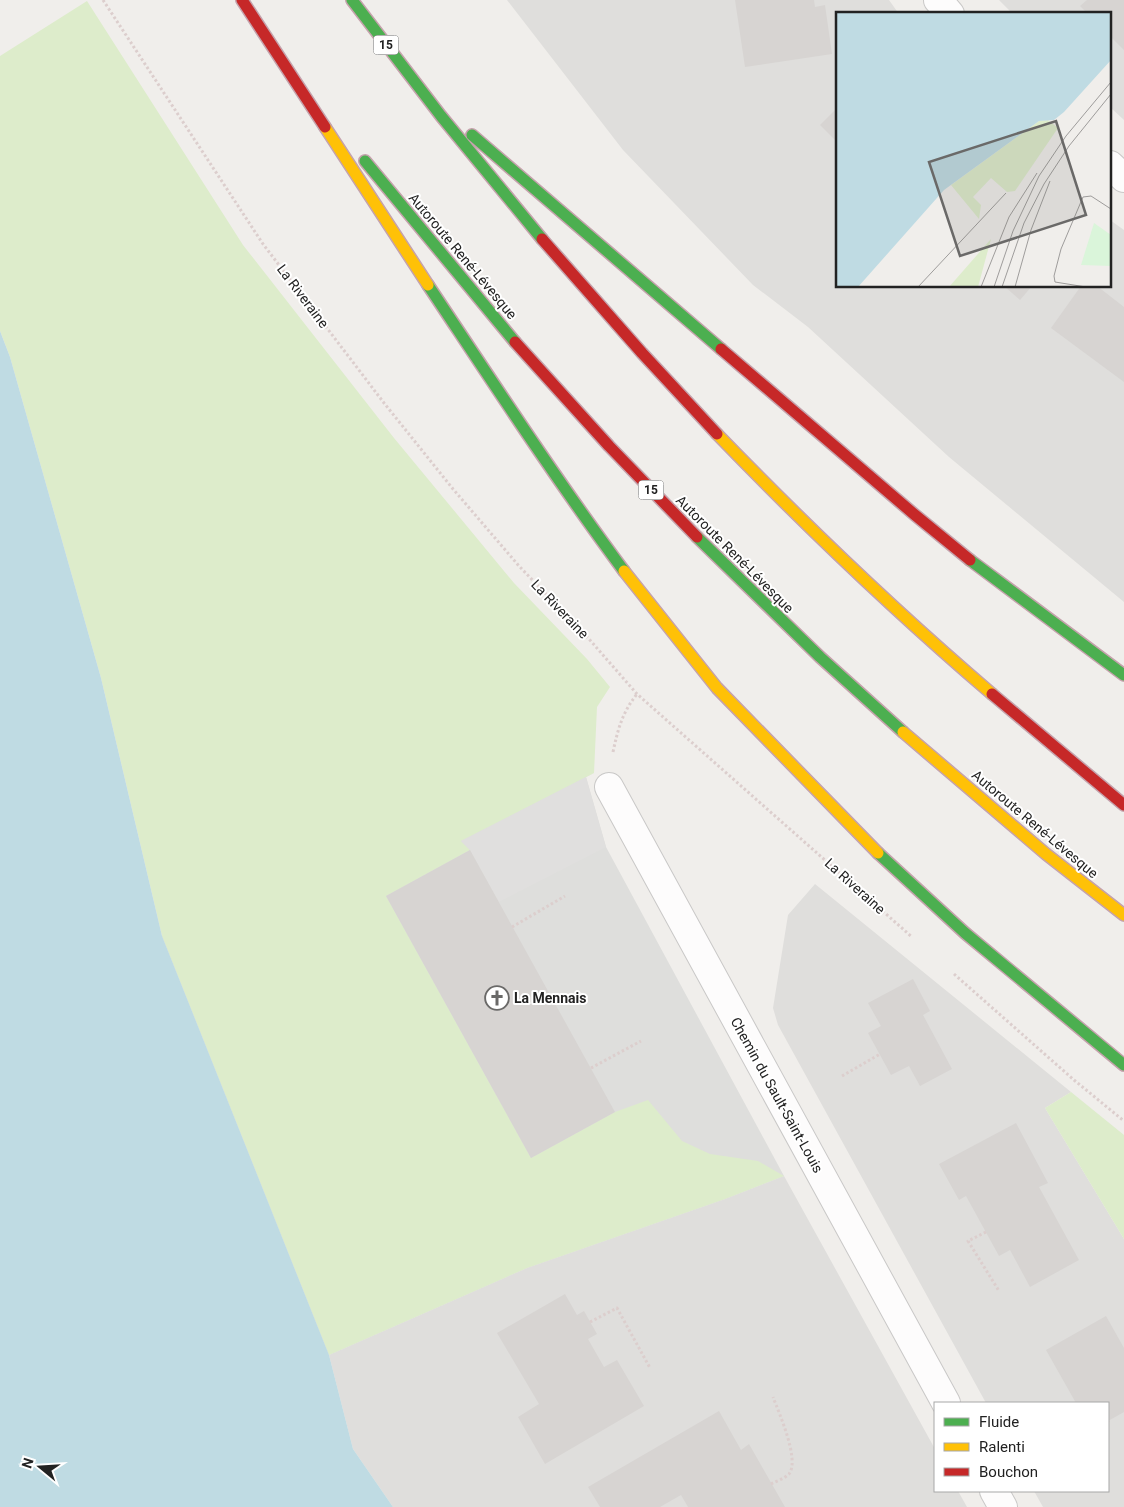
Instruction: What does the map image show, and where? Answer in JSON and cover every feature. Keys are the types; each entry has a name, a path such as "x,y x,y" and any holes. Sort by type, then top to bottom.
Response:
{"highway":[{"path":"243,0 344,134"},
{"path":"243,0 526,434 580,512 630,579 717,688 868,844 965,933 1124,1065"},
{"name":"15","path":"352,0 470,154 584,288 677,391 831,548 943,652 1008,709 1124,805"},
{"path":"420,90 915,515 994,579 1124,675"},
{"name":"Autoroute René-Lévesque","path":"355,149 458,275 535,364 630,468 704,545 818,655 930,756 1036,846 1124,915"}],"street":[{"path":"938,0 948,12"},
{"path":"1112,167 1124,178"},
{"name":"Chemin du Sault-Saint-Louis","path":"608,787 945,1402"},
{"path":"995,1492 1003,1507"}],"path":[{"name":"La Riveraine","path":"103,0 263,244 384,403 513,559 589,639 637,694 919,943"},
{"path":"608,787 610,760 620,724 627,706 637,694"},
{"path":"512,927 565,896"},
{"path":"948,969 1074,1080 1124,1121"},
{"path":"591,1068 641,1041"},
{"path":"842,1076 880,1054"},
{"path":"986,1232 968,1241 999,1291"},
{"path":"590,1322 616,1308 650,1368"},
{"path":"771,1484 788,1474 794,1465 790,1446 773,1397"}],"shaded area":[{"path":"507,0 889,0 898,12 836,12 836,288 1112,288 1112,221 1124,230 1124,602 949,457 808,327 753,285 623,150"},
{"path":"999,0 1124,0 1124,120 1112,109 1112,12 1011,12"},
{"path":"594,773 586,777 606,847 784,1176 725,1199 527,1268 329,1355 162,936"},
{"path":"586,777 606,847 499,902 470,850 461,841"},
{"path":"815,884 1071,1092 1045,1108 1124,1239 1124,1507 1043,1507 1035,1492 1109,1492 1109,1402 985,1402 778,1025 773,1008 788,915"},
{"path":"784,1176 934,1447 934,1492 959,1492 967,1507 393,1507 353,1449 329,1355 527,1268 725,1199"}],"green space":[{"path":"87,1 243,245 394,438 514,583 587,659 610,687 597,707 594,773 461,841 470,850 386,896 531,1158 615,1112 648,1100 682,1141 710,1154 758,1161 784,1176 725,1199 527,1268 329,1355 162,936 101,678 10,357 0,331 0,56"},
{"path":"1071,1092 1124,1135 1124,1239 1045,1108"}],"water":[{"path":"0,331 10,357 101,678 162,936 329,1355 353,1449 393,1507 0,1507"}],"building":[{"path":"735,0 814,0 815,7 825,5 832,54 745,67"},
{"path":"1087,0 1124,0 1124,50 1112,38 1112,12 1086,12 1080,6"},
{"path":"836,109 836,141 820,125"},
{"path":"1006,288 1030,288 1020,300"},
{"path":"1080,288 1100,288 1124,307 1124,382 1051,328"},
{"name":"La Mennais","path":"470,850 615,1112 531,1158 386,896"},
{"path":"913,979 930,1011 923,1015 952,1069 920,1086 909,1066 891,1075 868,1033 881,1026 868,1003"},
{"path":"1016,1123 1048,1183 1039,1187 1079,1260 1030,1287 1010,1250 999,1256 966,1196 959,1200 939,1164"},
{"path":"565,1294 577,1315 584,1311 597,1334 588,1339 604,1367 617,1360 644,1406 545,1464 518,1417 539,1404 497,1333"},
{"path":"1106,1316 1124,1348 1124,1412 1109,1420 1109,1402 1075,1402 1046,1350"},
{"path":"719,1411 741,1450 749,1444 785,1507 688,1507 681,1495 660,1507 600,1507 588,1487"}],"traffic: fast":[{"path":"352,0 441,116 542,239"},
{"path":"472,135 721,349"},
{"path":"365,161 515,342"},
{"path":"428,285 549,465 624,571"},
{"path":"697,537 820,657 903,732"},
{"path":"970,560 1124,675"},
{"path":"878,853 965,933 1124,1065"}],"traffic: slow":[{"path":"325,127 428,285"},
{"path":"717,434 852,567 921,632 992,694"},
{"path":"624,571 717,688 878,853"},
{"path":"903,732 1046,854 1124,915"}],"traffic: jam":[{"path":"242,0 325,127"},
{"path":"542,239 642,353 717,434"},
{"path":"515,342 609,446 697,537"},
{"path":"721,349 970,560"},
{"path":"992,694 1124,805"}],"place":[{"name":"La Mennais","path":"497,998"}]}
